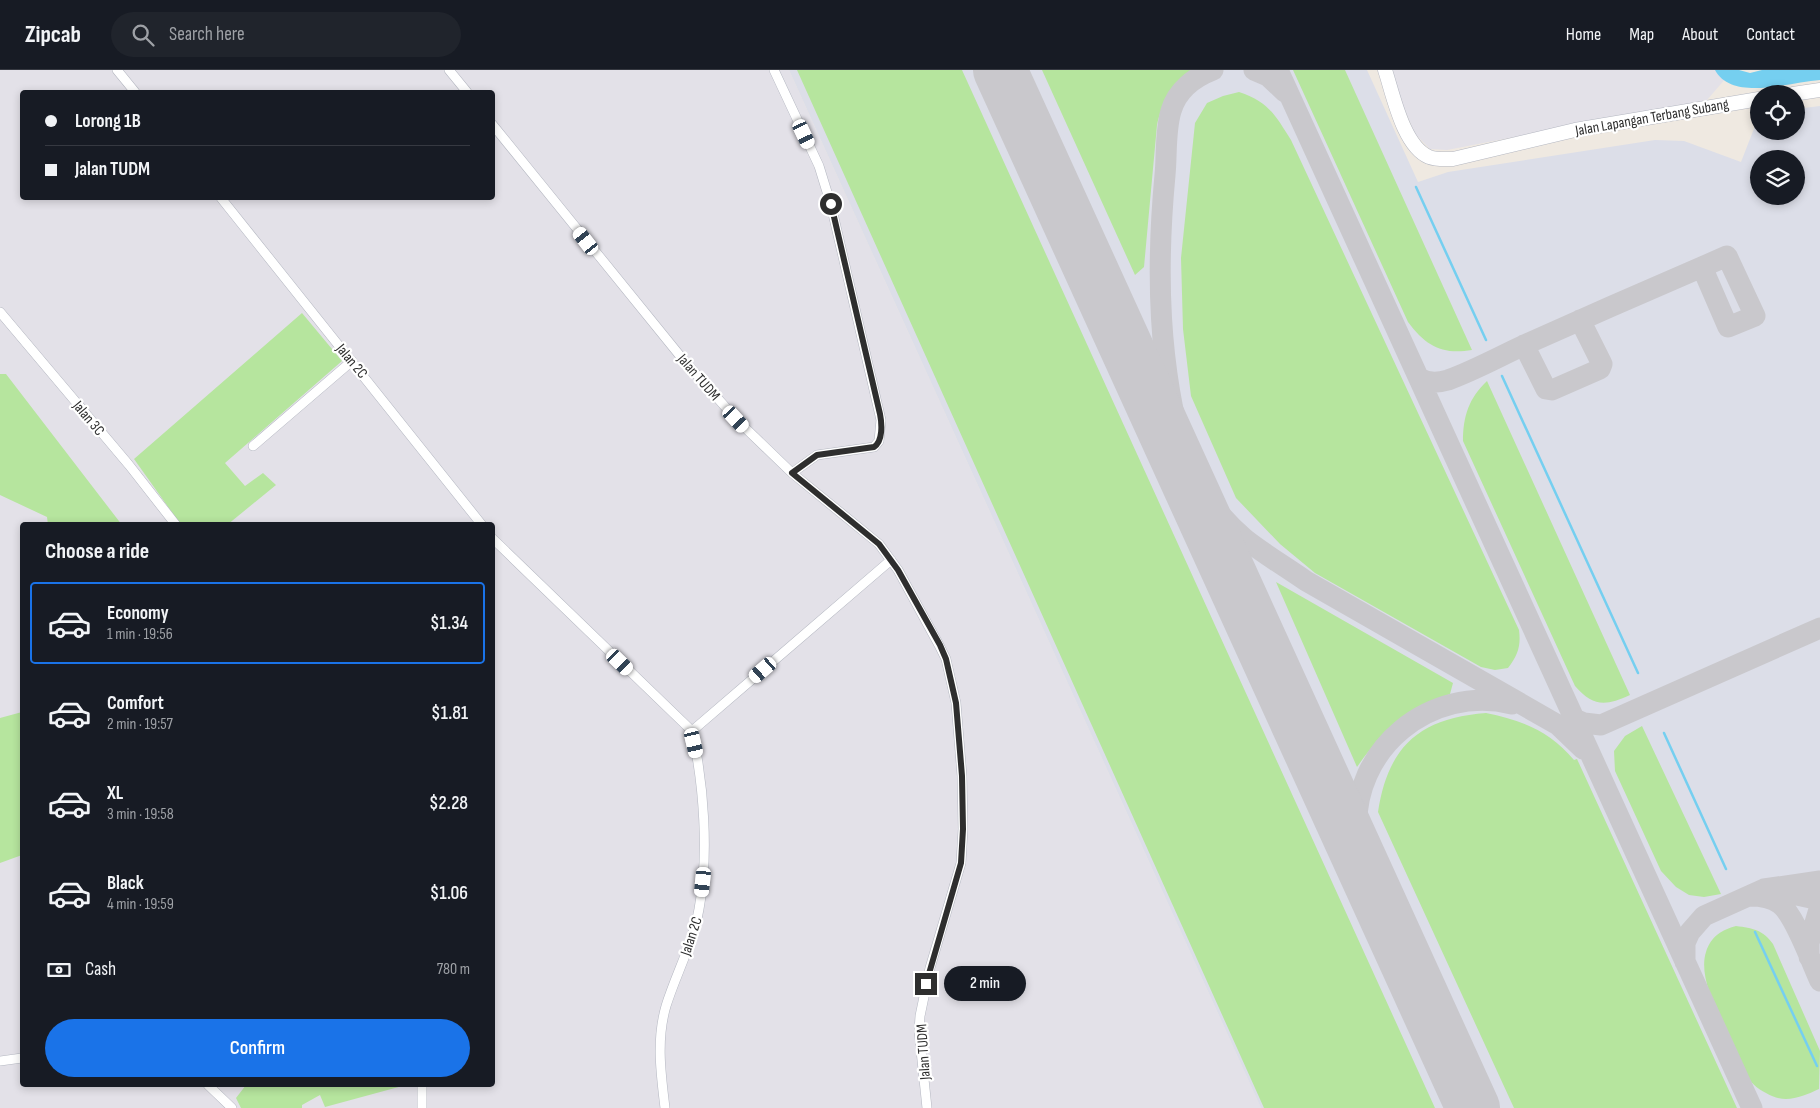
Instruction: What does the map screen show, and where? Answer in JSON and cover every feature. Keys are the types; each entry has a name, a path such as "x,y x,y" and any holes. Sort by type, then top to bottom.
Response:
{"street":[{"path":"117,70 133,90"},
{"path":"449,70 465,90"},
{"path":"774,70 819,166 831,204 881,420 879,441 874,447 817,455 792,473"},
{"name":"Jalan Lapangan Terbang Subang","path":"1385,70 1406,130 1421,152 1429,157 1453,159 1575,130 1750,101"},
{"path":"1805,92 1820,90"},
{"path":"1805,98 1820,96"},
{"name":"Jalan Lapangan Terbang Subang","path":"1545,138 1575,137 1750,108"},
{"name":"Jalan TUDM","path":"495,128 681,357 745,428 792,473 879,544 891,560 946,659 956,703 962,776 963,829 961,863 930,968 920,1016 919,1030 927,1108"},
{"name":"Jalan 2C","path":"223,200 480,522"},
{"name":"Jalan 3C","path":"0,312 129,465 174,522"},
{"path":"253,446 352,361"},
{"path":"495,541 692,731 891,560"},
{"name":"Jalan 2C","path":"665,1108 660,1061 662,1031 666,1007 699,911 704,868 699,774 692,731"},
{"path":"0,1062 20,1058"},
{"path":"210,1087 232,1108"},
{"path":"422,1087 422,1108"}],"shaded area":[{"path":"0,70 789,70 1261,1108 0,1108"},
{"path":"789,70 1367,70 1418,182 1448,172 1655,140 1684,141 1741,162 1750,139 1805,140 1805,108 1820,106 1820,1108 1261,1108"},
{"path":"1388,70 1733,70 1707,100 1447,150 1430,149 1415,134"}],"green space":[{"path":"797,70 962,70 1435,1108 1264,1108"},
{"path":"1042,70 1193,70 1174,87 1165,101 1159,117 1144,267 1135,275"},
{"path":"1293,70 1345,70 1472,350 1452,351 1435,347 1421,337 1408,322"},
{"path":"1239,92 1258,100 1270,110 1291,140 1519,630 1520,641 1518,650 1508,668 1495,670 1481,667 1315,573 1280,544 1236,498 1191,396 1183,329 1181,258 1195,123 1207,103"},
{"path":"302,313 342,361 225,463 245,486 263,473 276,485 231,522 179,522 134,459"},
{"path":"0,374 6,374 120,522 48,522 47,517 0,495"},
{"path":"1487,381 1630,695 1607,703 1600,703 1588,698 1575,686 1463,441 1464,423 1468,408 1471,401"},
{"path":"1276,582 1453,683 1450,694 1421,707 1398,723 1377,742 1357,767"},
{"path":"20,713 20,856 0,863 0,718"},
{"path":"1486,713 1511,719 1534,728 1555,741 1574,760 1577,759 1737,1108 1514,1108 1378,812 1390,769 1399,753 1411,740 1425,729 1443,721"},
{"path":"1642,726 1721,894 1704,897 1689,895 1676,887 1661,871 1615,771 1614,751 1625,736"},
{"path":"1736,926 1757,930 1773,944 1820,1051 1819,1089 1796,1098 1778,1098 1756,1087 1745,1073 1708,988 1704,963 1708,946 1714,938 1726,929"},
{"path":"244,1087 399,1087 325,1107 320,1095 302,1105 302,1108 241,1108 236,1098"}],"water":[{"path":"1715,70 1739,70 1750,73 1762,70 1820,70 1820,80 1785,85 1750,85 1750,88 1748,88 1723,80"}],"waterway":[{"path":"1416,187 1486,340"},
{"path":"1502,376 1638,673"},
{"path":"1664,733 1726,869"},
{"path":"1755,932 1817,1066"}],"taxiway":[{"path":"1185,459 1176,424 1164,354 1160,283 1167,135 1171,111 1182,91 1200,76 1213,70"},
{"path":"1254,70 1268,76 1285,92"},
{"path":"1278,70 1752,1108"},
{"path":"1419,378 1429,382 1448,380 1531,342 1727,256 1755,316 1728,327 1702,267"},
{"path":"1524,345 1546,389 1552,390 1600,369 1602,364 1580,320"},
{"path":"1171,444 1195,482 1223,518 1252,545 1306,581 1558,725 1583,749"},
{"path":"1575,719 1584,723 1601,725 1820,628"},
{"path":"1369,881 1357,833 1359,803 1367,775 1382,750 1402,730 1426,714 1453,704 1482,700 1512,704"},
{"path":"1685,962 1685,943 1690,932 1704,916 1764,889 1820,881"},
{"path":"1783,892 1820,900"},
{"path":"1750,896 1769,898 1786,910 1797,928 1820,981"},
{"path":"1809,957 1809,943 1820,906"}],"runway":[{"path":"1000,70 1473,1108"}],"route":[{"path":"831,204 880,414 881,434 878,445 874,447 817,455 792,473 879,544 898,570 946,659 956,703 962,776 963,845 961,863 926,984"}]}
